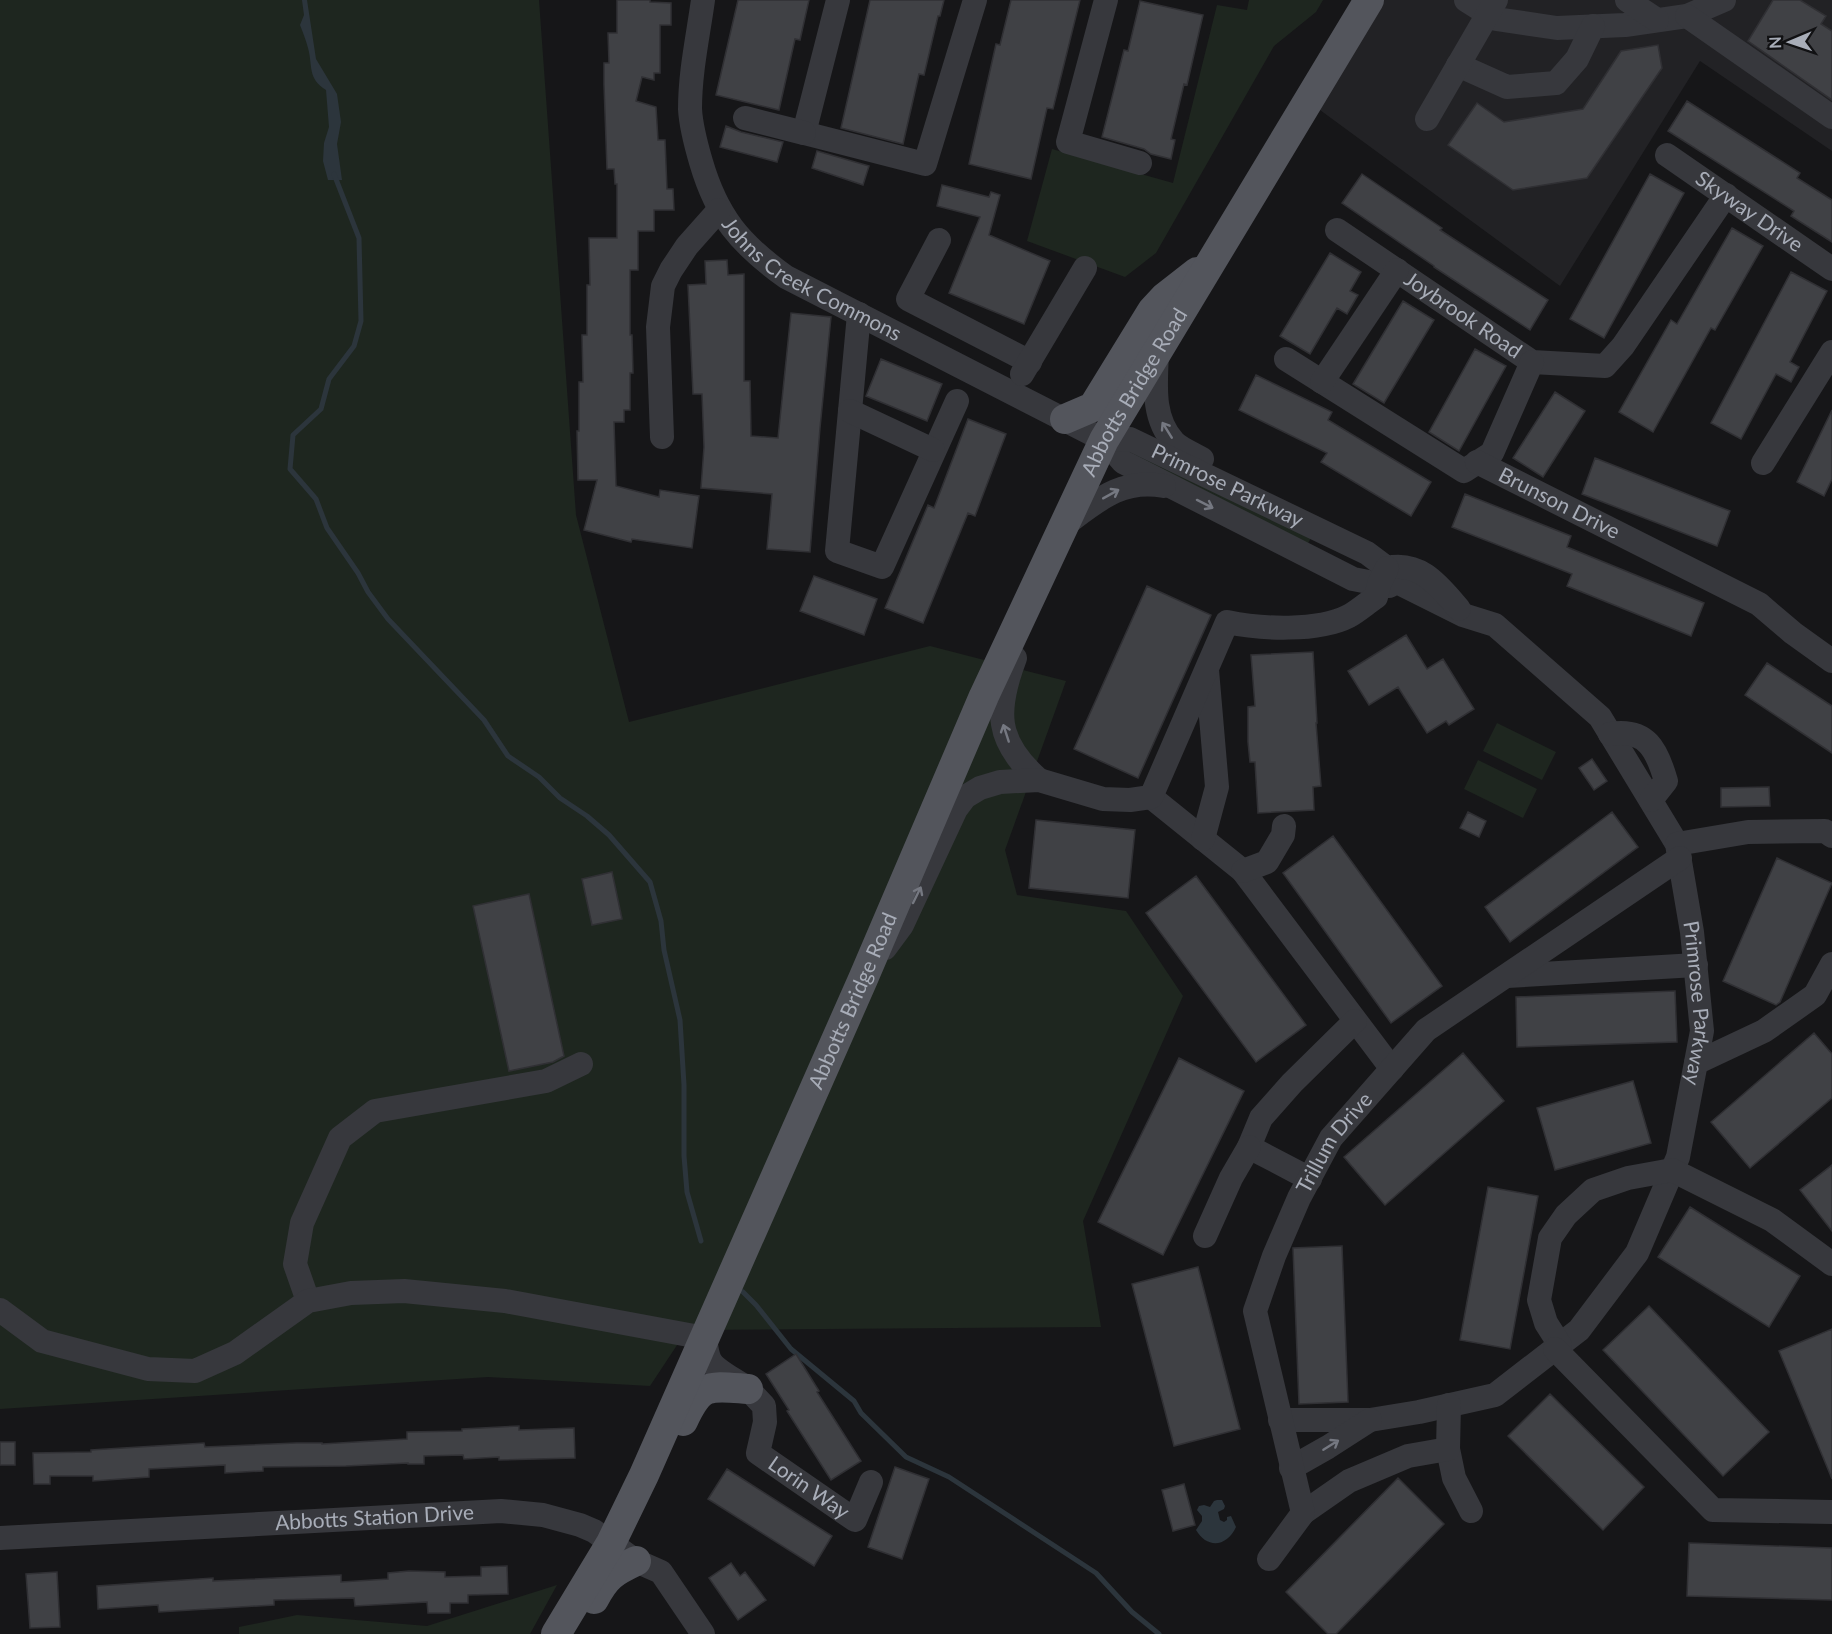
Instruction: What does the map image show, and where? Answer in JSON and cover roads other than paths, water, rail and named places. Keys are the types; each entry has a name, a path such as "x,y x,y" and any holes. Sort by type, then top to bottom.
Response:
{"main road":[{"name":"Abbotts Bridge Road","path":"556,1634 611,1543 644,1475 863,979 984,696 1104,440 1369,0"},
{"name":"Abbotts Bridge Road","path":"1065,419 1093,407 1152,311 1165,297 1211,261"},
{"path":"644,1475 652,1479 661,1471 684,1417 701,1391 711,1386 748,1389"},
{"path":"576,1634 605,1579 614,1571 636,1562"}],"street":[{"name":"Johns Creek Commons","path":"703,0 692,69 690,110 695,144 718,210 758,256 786,277 1104,440"},
{"path":"804,134 838,0"},
{"path":"745,118 925,164 975,0"},
{"path":"1106,0 1068,142 1140,163"},
{"path":"1466,0 1492,7"},
{"path":"1627,0 1657,20"},
{"path":"1492,7 1496,19 1557,28 1625,25 1687,16 1713,2"},
{"path":"1427,119 1492,7"},
{"path":"1687,16 1832,117"},
{"path":"1458,65 1507,87 1556,82 1577,59 1593,26"},
{"name":"Skyway Drive","path":"1667,155 1832,269"},
{"name":"Joybrook Road","path":"1337,230 1532,362 1605,366 1623,346 1726,195"},
{"path":"662,437 658,327 663,286 687,246 718,210"},
{"path":"939,240 908,298 1030,362"},
{"path":"1012,392 1085,268"},
{"path":"1322,382 1397,270"},
{"path":"859,314 837,551 882,567 957,401"},
{"path":"1157,351 1155,393 1161,419 1175,442 1223,472 1243,493"},
{"path":"1763,463 1832,352"},
{"name":"Brunson Drive","path":"1286,359 1464,471 1477,462 1759,604 1793,633 1832,661"},
{"path":"1477,462 1492,453 1532,362"},
{"path":"850,411 933,450"},
{"name":"Primrose Parkway","path":"1104,440 1130,439 1367,553 1393,595 1427,614 1463,615 1495,625 1600,717 1651,800 1678,851 1696,965 1702,1031 1678,1157 1637,1253 1579,1330 1495,1395 1370,1420 1280,1420"},
{"name":"Primrose Parkway","path":"1104,440 1124,462 1353,579 1385,579 1400,565 1434,580 1463,615"},
{"name":"Abbotts Bridge Road","path":"1062,527 1109,494 1128,485 1153,484 1176,489"},
{"path":"1314,559 1326,533"},
{"path":"1151,797 1227,622 1249,627 1311,627 1347,617 1376,597 1385,579"},
{"path":"1027,603 1024,625 1005,686 1001,707 1003,726 1009,742 1025,767 1039,780"},
{"path":"1203,839 1217,787 1207,668"},
{"path":"863,979 902,925 956,809 965,797 980,788 1000,782 1039,780 1102,799 1130,800 1151,797 1243,871 1392,1069"},
{"path":"1243,871 1267,861 1283,835 1284,826"},
{"path":"1678,851 1759,831 1825,831 1832,836"},
{"name":"Trillum Drive","path":"1303,1513 1255,1311 1274,1256 1331,1138 1426,1030 1506,976 1678,851"},
{"path":"1696,1063 1764,1031 1815,995 1832,964"},
{"path":"1506,976 1696,965"},
{"path":"1205,1236 1231,1178 1249,1148 1262,1119 1292,1083 1355,1021"},
{"path":"308,1301 295,1264 302,1223 340,1138 375,1111 546,1081 580,1064"},
{"path":"1249,1148 1310,1179"},
{"path":"1831,1266 1773,1220 1672,1170 1628,1178 1593,1190 1566,1215 1550,1238 1539,1300 1546,1323 1558,1347 1713,1510 1832,1512"},
{"path":"0,1310 42,1341 148,1369 195,1371 235,1353 308,1301 351,1293 404,1292 505,1301 699,1352"},
{"name":"Lorin Way","path":"699,1352 709,1359 719,1371 734,1378 748,1389 764,1406 765,1422 758,1454 855,1520 871,1482"},
{"path":"1449,1405 1448,1449 1454,1478 1471,1510"},
{"name":"Primrose Parkway","path":"1291,1468 1370,1420"},
{"path":"1269,1559 1303,1513 1349,1481 1408,1456 1448,1449"},
{"name":"Abbotts Station Drive","path":"0,1538 501,1511 543,1515 594,1531 636,1562 661,1572 703,1634"}],"waterway":[{"path":"334,174 359,238 361,321 354,346 329,379 321,409 293,435 290,469 316,499 327,528 388,619 484,720 508,756 539,777 560,798 587,816 609,835 650,882 661,921 664,950 680,1020 687,1192 701,1241"},
{"path":"743,1292 791,1349 854,1401 861,1413 906,1457 949,1477 1096,1573 1132,1612 1159,1634"}]}
